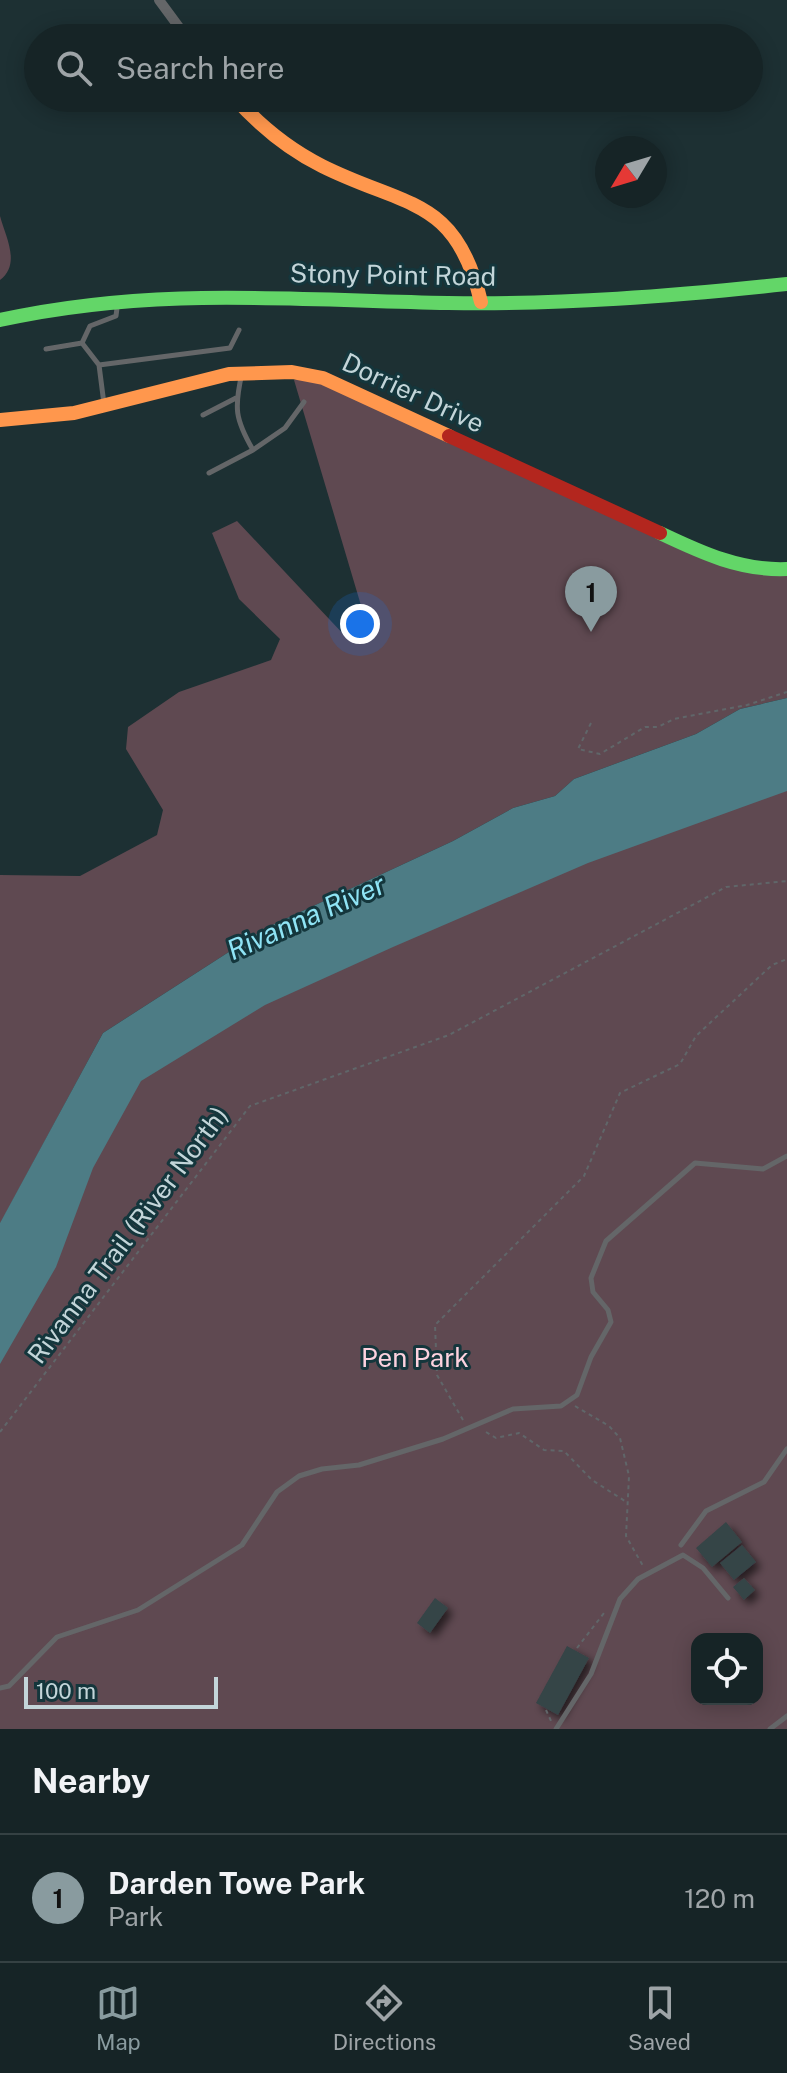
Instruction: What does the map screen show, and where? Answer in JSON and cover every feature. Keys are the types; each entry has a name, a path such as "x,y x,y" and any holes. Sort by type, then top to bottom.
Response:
{"street":[{"path":"159,0 177,24"},
{"path":"249,112 273,137 295,152 437,218 459,237 472,257 481,302"},
{"name":"Stony Point Road","path":"0,320 60,305 119,298 216,293 481,302 590,300 787,284"},
{"name":"Dorrier Drive","path":"0,420 73,413 242,372 283,369 323,378 709,556 759,570 787,569"}],"lane":[{"path":"82,343 90,326 116,316 119,298"},
{"path":"99,365 230,348 239,330"},
{"path":"46,349 82,343"},
{"path":"82,343 99,365 105,405"},
{"path":"242,372 236,398 237,422 253,450"},
{"path":"203,415 236,398"},
{"path":"209,473 253,450 285,428 304,402"},
{"path":"0,1688 9,1686 57,1637 138,1610 242,1545 277,1492 299,1476 322,1469 359,1465 474,1426 513,1409 565,1403 577,1395 591,1357 611,1322 608,1310 593,1292 591,1278 606,1241 695,1163 763,1169 787,1156"},
{"path":"681,1545 706,1511 764,1482 787,1449"},
{"path":"556,1729 591,1674 620,1599 647,1574 683,1555 703,1568 728,1598"},
{"path":"770,1729 787,1716"}],"path":[{"path":"591,723 578,749 600,754 645,727 658,727 674,719 747,705 787,692"},
{"name":"Rivanna Trail (River North)","path":"0,1432 250,1106 449,1035 726,887 787,881"},
{"path":"628,1503 592,1480 564,1451 544,1450 519,1433 496,1438 460,1418 437,1375 435,1325 584,1176 620,1093 680,1064 696,1036 772,965 787,959"},
{"path":"565,1403 593,1415 620,1438 629,1476 626,1536 647,1574"},
{"path":"577,1648 600,1616 620,1599"}],"green space":[{"path":"0,216 11,259 6,274 0,280"},
{"path":"324,376 742,566 787,565 787,698 740,709 696,734 574,779 555,796 513,808 453,841 266,928 103,1033 0,1224 0,875 80,876 157,835 163,810 126,749 128,727 179,692 271,660 280,639 239,599 212,533 237,521 346,637 368,629 294,380"},
{"name":"Pen Park","path":"787,767 787,1729 0,1729 0,1356 131,1086 246,1014 380,943"}],"water":[{"name":"Rivanna River","path":"787,698 787,791 588,863 393,947 265,1005 141,1081 93,1168 56,1267 0,1364 0,1223 103,1033 266,928 453,841 513,808 555,796 574,779 696,734 740,709"}],"building":[{"path":"726,1522 742,1542 712,1567 696,1548"},
{"path":"742,1545 756,1562 734,1580 720,1563"},
{"path":"744,1578 755,1590 744,1600 733,1587"},
{"path":"435,1598 448,1608 430,1633 417,1623"},
{"path":"567,1646 589,1658 558,1715 536,1703"}],"traffic: fast":[{"path":"0,320 57,309 168,299 533,303 660,296 787,284"},
{"path":"660,533 738,564 787,569"}],"traffic: slow":[{"path":"249,112 286,145 322,166 403,200 442,223 457,242 470,267 481,302"},
{"path":"0,420 74,413 229,374 292,372 323,378 449,436"}],"traffic: jam":[{"path":"449,436 660,533"}],"place":[{"name":"Darden Towe Park","path":"591,632"}]}
